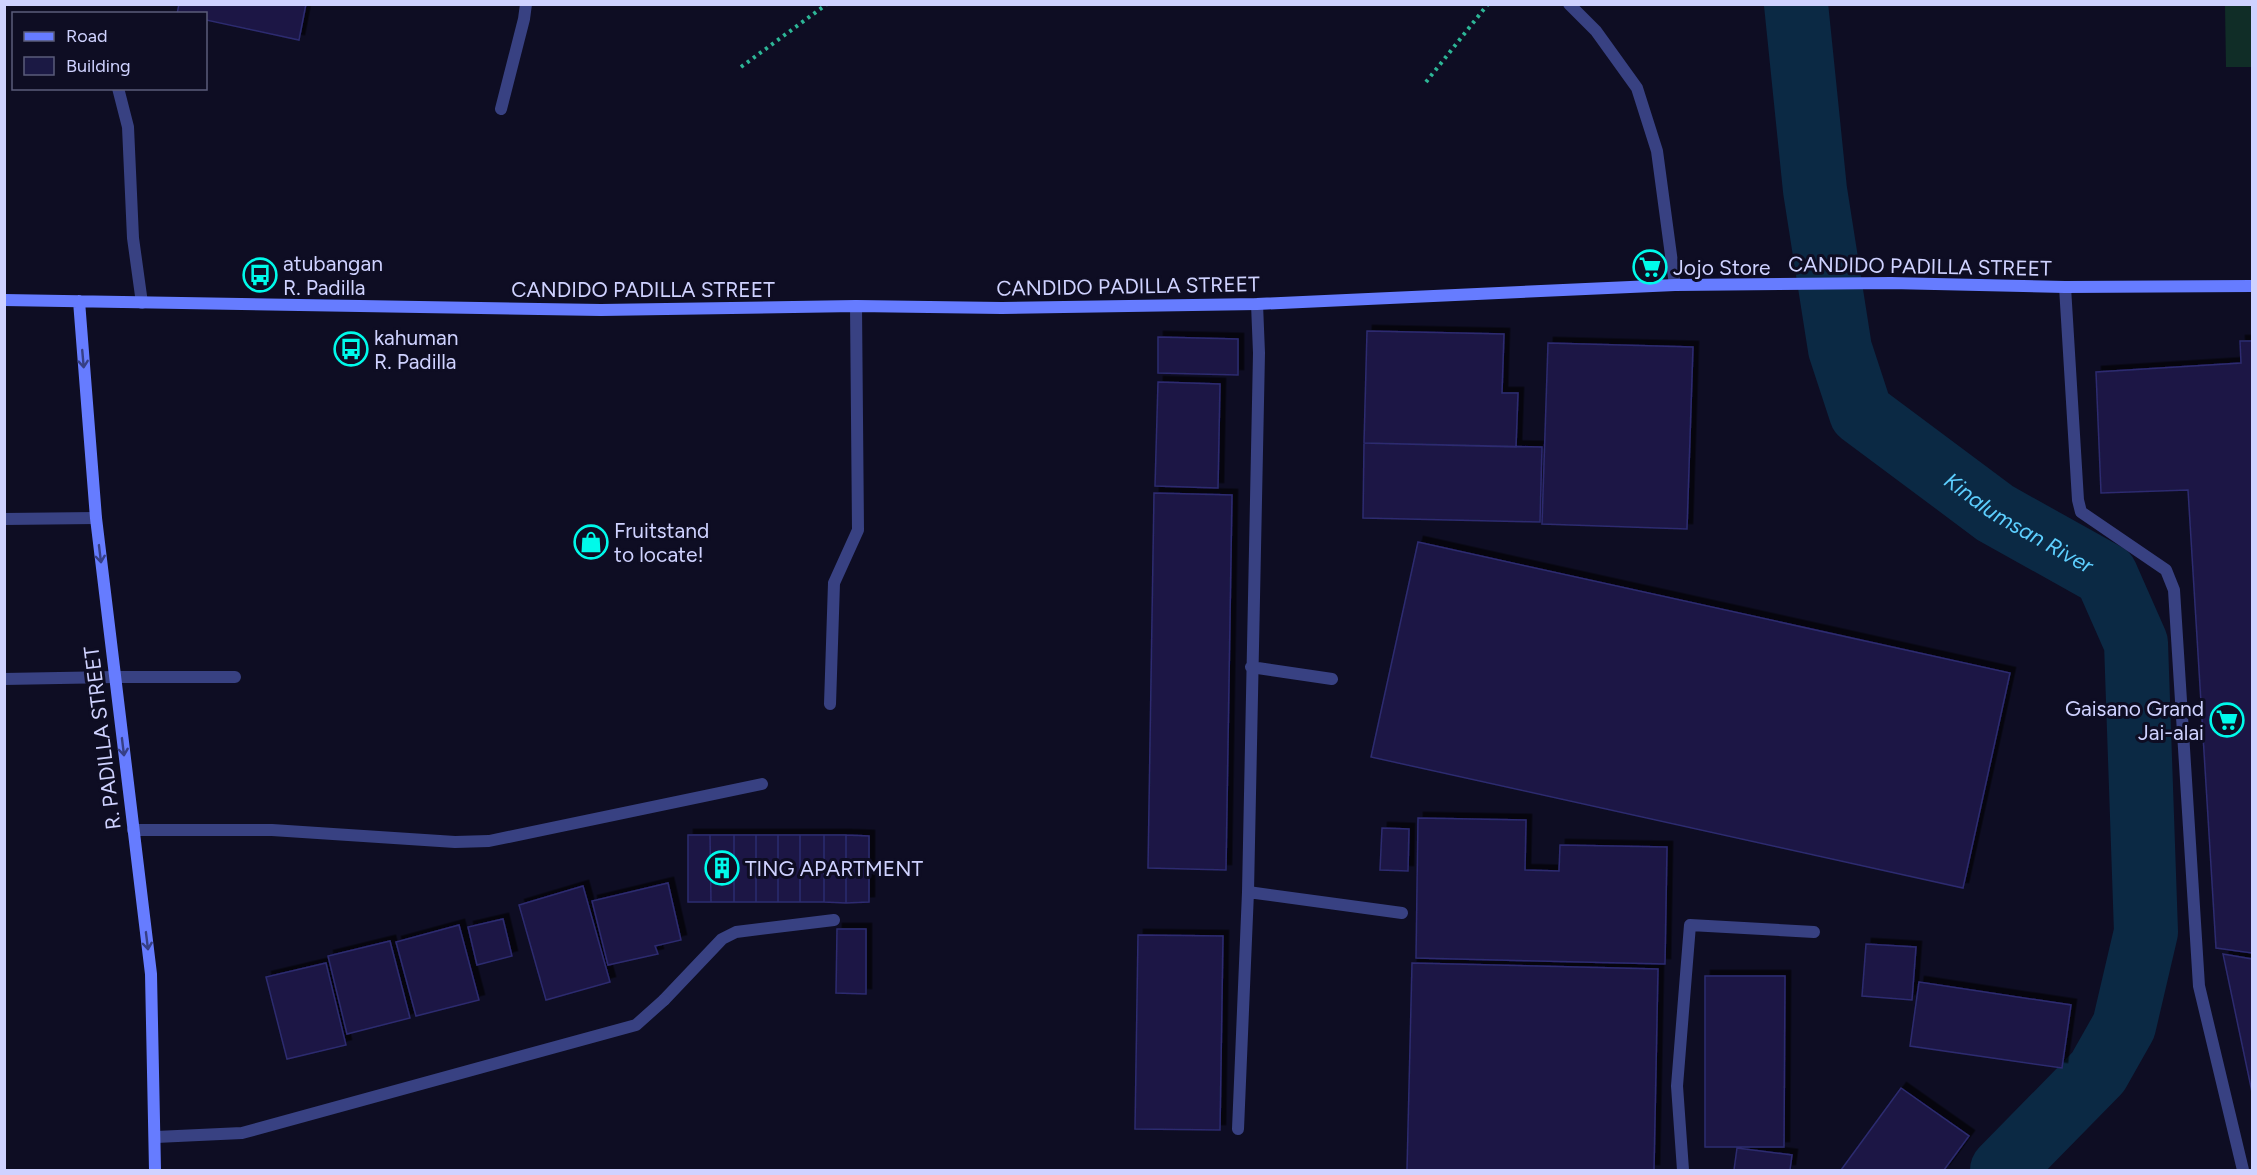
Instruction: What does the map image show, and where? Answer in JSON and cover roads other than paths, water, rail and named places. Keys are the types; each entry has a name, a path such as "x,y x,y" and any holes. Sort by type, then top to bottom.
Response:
{"main road":[{"name":"CANDIDO PADILLA STREET","path":"4,300 601,310 856,306 1002,308 1257,304 1675,285 1891,283 2065,287 2253,286"},
{"name":"R. PADILLA STREET","path":"79,301 96,518 151,974 155,1170"}],"street":[{"path":"501,109 526,4"},
{"path":"1569,4 1596,31 1637,88 1657,151 1675,285"},
{"path":"118,90 128,128 133,238 142,303"},
{"path":"2065,287 2078,500 2081,512 2166,570 2174,590 2199,986 2243,1170"},
{"path":"1238,1129 1248,892 1259,353 1257,304"},
{"path":"830,704 834,583 858,530 856,306"},
{"path":"4,519 96,518"},
{"path":"1251,667 1332,679"},
{"path":"4,679 235,677"},
{"path":"133,830 272,830 454,842 489,841 762,784"},
{"path":"1248,892 1402,913"},
{"path":"156,1137 242,1133 636,1025 664,1000 722,939 736,932 834,920"},
{"path":"1683,1170 1677,1086 1690,925 1814,932"}],"waterway":[{"name":"Kinalumsan River","path":"1796,4 1815,190 1840,349 1861,413 1995,513 2106,575 2136,643 2146,932 2124,1026 2098,1072 2002,1170"}],"place":[{"name":"Jojo Store","path":"1650,267"},
{"name":"atubangan R. Padilla","path":"260,275"},
{"name":"kahuman R. Padilla","path":"351,349"},
{"name":"Fruitstand to locate!","path":"591,542"},
{"name":"Gaisano Grand Jai-alai","path":"2227,720"},
{"name":"TING APARTMENT","path":"722,868"}]}
